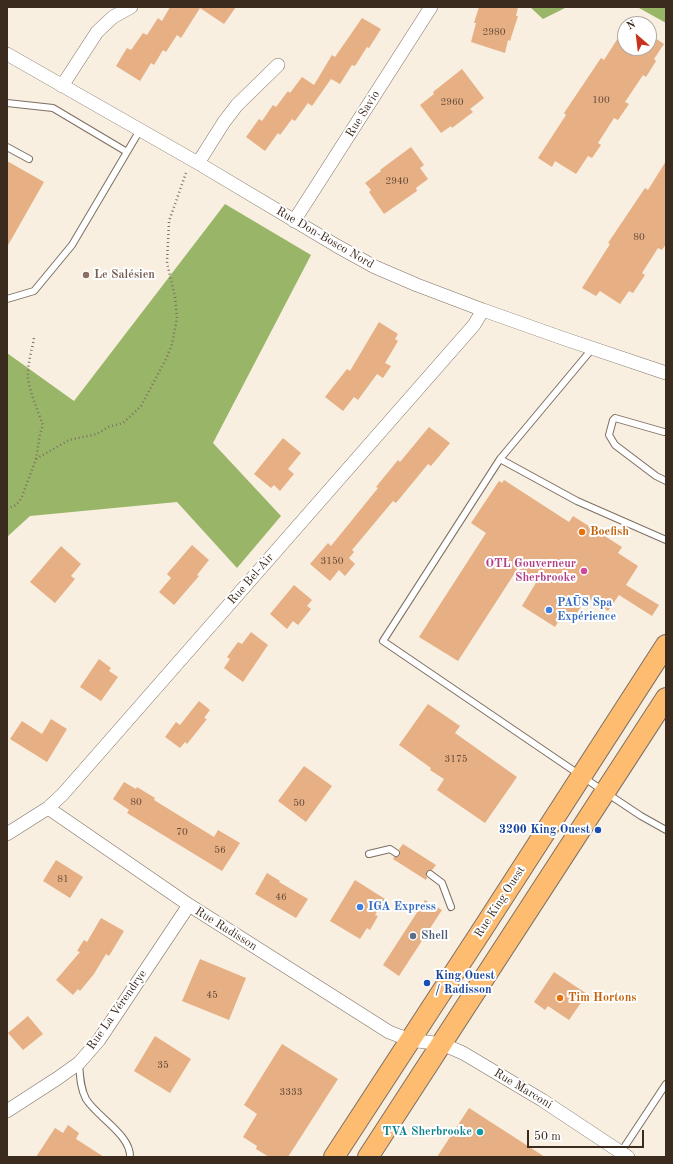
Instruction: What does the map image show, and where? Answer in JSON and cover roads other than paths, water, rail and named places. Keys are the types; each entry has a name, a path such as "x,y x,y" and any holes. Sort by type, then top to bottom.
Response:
{"main road":[{"name":"Rue King Ouest","path":"334,1157 666,645"},
{"path":"368,1157 666,698"}],"street":[{"path":"62,86 97,32 113,17 131,7"},
{"name":"Rue Savio","path":"294,221 431,7"},
{"name":"Rue Don-Bosco Nord","path":"10,57 194,161 294,221 375,267 417,286 666,373"},
{"path":"194,161 237,105 278,65"},
{"name":"Rue Bel-Air","path":"7,834 48,808 73,782 474,325 483,310"},
{"name":"Rue Radisson","path":"48,808 189,905 389,1032 410,1040"},
{"name":"Rue La Vérendrye","path":"7,1111 79,1063 99,1040 189,905"},
{"name":"Rue Marconi","path":"410,1040 442,1044 463,1053 542,1100 624,1155"}],"lane":[{"path":"7,103 53,108 127,152"},
{"path":"7,299 34,291 72,245 140,130"},
{"path":"7,147 29,158"},
{"path":"592,348 500,459 383,641 581,776 641,816 666,830"},
{"path":"666,432 615,418 609,434 616,445 656,476 666,481"},
{"path":"500,459 577,501 666,540"},
{"path":"369,854 390,849 396,853"},
{"path":"430,874 442,883 451,907"},
{"path":"79,1063 82,1089 85,1098 91,1106 123,1137 131,1153 130,1157"},
{"path":"624,1155 666,1084"}],"place":[{"name":"Le Salésien","path":"86,275"},
{"name":"Boefish","path":"582,532"},
{"name":"OTL Gouverneur Sherbrooke","path":"584,571"},
{"name":"PAŪS Spa Expérience","path":"549,610"},
{"name":"3200 King Ouest","path":"598,830"},
{"name":"IGA Express","path":"360,907"},
{"name":"Shell","path":"413,936"},
{"name":"King Ouest / Radisson","path":"427,983"},
{"name":"Tim Hortons","path":"560,998"},
{"name":"TVA Sherbrooke","path":"480,1132"}]}
